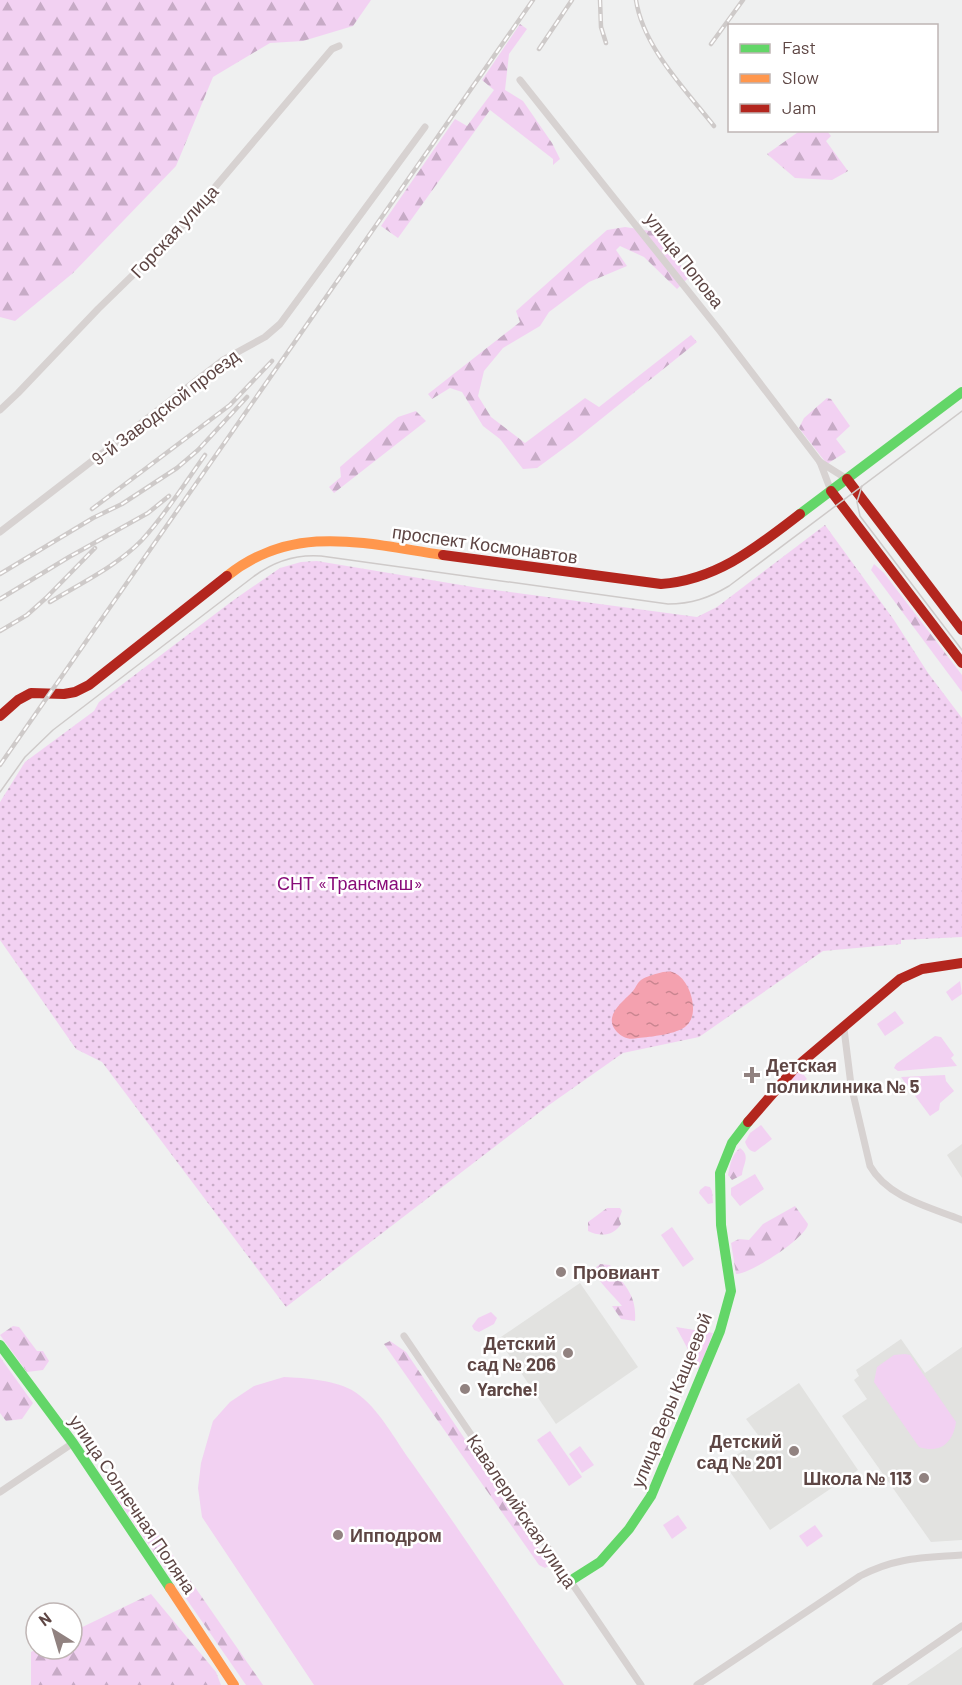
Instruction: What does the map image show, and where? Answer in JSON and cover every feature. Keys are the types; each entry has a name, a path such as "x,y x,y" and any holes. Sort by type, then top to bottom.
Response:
{"main road":[{"name":"проспект Космонавтов","path":"0,716 22,697 31,693 41,691 61,694 81,690 238,567 253,557 279,546 311,541 348,542 674,584 702,578 740,559 962,392"},
{"name":"улица Попова","path":"847,479 962,630"},
{"name":"улица Попова","path":"831,491 962,663"},
{"name":"улица Веры Кащеевой","path":"570,1581 600,1562 629,1529 651,1496 720,1331 731,1291 721,1226 720,1173 732,1143 795,1068 911,972 924,967 962,963"},
{"name":"улица Солнечная Поляна","path":"0,1345 73,1443 234,1685"}],"street":[{"name":"Горская улица","path":"0,410 177,232 332,49 339,46"},
{"name":"улица Попова","path":"520,80 720,331 820,462 831,491"},
{"name":"9-й Заводской проезд","path":"0,532 223,360 265,337 280,324 424,127"},
{"name":"улица Попова","path":"820,462 847,479"},
{"path":"844,1029 851,1085 870,1166 886,1186 903,1196 962,1220"},
{"name":"Кавалерийская улица","path":"404,1336 641,1685"},
{"path":"0,1492 73,1443"},
{"path":"697,1685 860,1576 879,1566 902,1559 962,1555"},
{"path":"876,1685 962,1626"}],"shaded area":[{"path":"962,1144 962,1178 947,1155"},
{"name":"Детский сад № 206","path":"580,1283 638,1367 556,1424 498,1339"},
{"name":"Школа № 113","path":"901,1339 925,1373 962,1347 962,1540 931,1542 842,1416 867,1399 854,1380 859,1376 856,1370"},
{"name":"Детский сад № 201","path":"799,1383 858,1470 770,1530 724,1463 761,1439 746,1419"},
{"path":"962,1647 962,1685 907,1685 935,1666"}],"green space":[{"path":"0,0 371,0 353,26 303,41 270,43 213,77 176,166 73,273 15,321 0,317"},
{"path":"520,24 527,29 509,54 505,90 523,101 552,143 560,159 553,165 553,159 490,110 398,238 381,226 455,119 467,126 494,90 482,80"},
{"path":"798,132 828,132 831,136 826,141 848,171 832,180 795,178 767,154"},
{"path":"625,227 657,232 689,277 677,289 644,257 620,246 616,250 627,266 589,282 549,312 540,326 503,348 484,371 478,396 491,417 525,443 585,398 599,407 691,335 697,342 537,468 523,469 500,439 483,426 462,392 450,388 432,399 428,394 520,322 516,311 607,230"},
{"path":"827,398 831,399 850,426 836,439 846,452 827,464 799,428 804,418"},
{"path":"416,411 426,421 334,493 329,487 341,477 340,467 398,417"},
{"name":"СНТ «Трансмаш»","path":"825,525 962,718 962,937 901,940 901,944 823,951 699,1037 623,1053 549,1105 286,1307 102,1062 76,1049 0,940 0,802 25,762 94,711 99,702 235,599 280,568 301,562 317,561 479,588 697,617 717,607"},
{"path":"874,564 884,573 962,675 962,692 871,570"},
{"path":"960,981 962,994 952,1001 946,992"},
{"path":"895,1011 904,1023 885,1036 877,1024"},
{"path":"935,1036 941,1037 954,1055 951,1058 957,1066 898,1071 894,1068 896,1064"},
{"path":"800,1070 807,1079 788,1093 784,1086"},
{"path":"945,1075 946,1081 954,1091 940,1103 939,1110 930,1116 901,1077"},
{"path":"761,1125 772,1139 755,1152 748,1148 745,1142 750,1133"},
{"path":"740,1148 746,1157 742,1175 732,1180 728,1175 730,1167 733,1157"},
{"path":"755,1174 764,1189 740,1206 731,1195 731,1188"},
{"path":"705,1186 710,1187 712,1191 713,1203 708,1204 699,1193"},
{"path":"795,1206 808,1224 805,1230 777,1254 753,1268 736,1274 731,1243 739,1239 749,1240 763,1224"},
{"path":"607,1208 620,1208 622,1211 619,1219 621,1224 618,1228 606,1234 588,1231 588,1222"},
{"path":"672,1227 694,1259 683,1267 661,1235"},
{"path":"600,1264 610,1265 629,1291 634,1304 635,1321 621,1319 612,1306 622,1306 595,1273 594,1269"},
{"path":"491,1312 497,1318 494,1324 479,1332 474,1330 472,1326 478,1318"},
{"path":"13,1326 19,1327 37,1351 43,1351 49,1361 43,1370 27,1372 0,1335"},
{"path":"676,1327 713,1333 699,1370"},
{"path":"390,1341 406,1352 550,1565 545,1568 539,1565 384,1344"},
{"path":"894,1355 910,1355 956,1422 949,1441 939,1448 919,1447 874,1382 877,1367"},
{"path":"0,1357 33,1403 22,1419 6,1421 0,1413"},
{"name":"Ипподром","path":"284,1377 321,1380 348,1388 372,1407 564,1685 314,1685 202,1517 198,1488 201,1463 213,1421 230,1402 254,1386"},
{"path":"550,1431 582,1477 569,1486 537,1440"},
{"path":"580,1446 594,1465 582,1473 569,1454"},
{"path":"124,1485 263,1685 246,1685 113,1493"},
{"path":"678,1515 687,1528 672,1539 663,1525"},
{"path":"815,1525 823,1536 807,1547 799,1536"},
{"path":"151,1594 216,1672 221,1685 31,1685 31,1661 84,1661 84,1626"}],"water":[{"path":"663,972 678,975 688,988 693,1005 690,1020 682,1029 664,1035 632,1039 622,1036 613,1026 612,1020 616,1010 641,980"}],"tram line":[{"path":"0,792 25,757 53,730 253,577 277,563 302,556 321,556 668,604 692,601 707,597 729,586 962,411"},
{"path":"862,486 857,502 860,516 962,650"}],"railway":[{"path":"0,765 533,0"},
{"path":"539,49 572,0"},
{"path":"600,0 601,27 606,43"},
{"path":"636,0 640,17 656,51 714,126"},
{"path":"711,44 743,0"},
{"path":"92,509 230,405 272,361"},
{"path":"0,574 93,518 122,504 177,468 198,450 247,397"},
{"path":"50,602 110,566 142,540 205,455"},
{"path":"0,599 148,513 169,496"},
{"path":"0,631 27,615 95,548"}],"traffic: fast":[{"path":"800,514 962,392"},
{"path":"570,1581 600,1562 629,1529 651,1496 720,1331 731,1291 721,1225 720,1173 732,1143 748,1122"},
{"path":"0,1345 73,1443 170,1588"}],"traffic: slow":[{"path":"227,576 252,559 278,548 304,543 331,541 358,543 443,555"},
{"path":"170,1588 234,1685"}],"traffic: jam":[{"path":"847,479 962,630"},
{"path":"831,491 962,663"},
{"path":"443,555 661,584 681,581 718,569 752,550 800,514"},
{"path":"0,716 18,700 31,693 64,694 75,692 89,685 227,576"},
{"path":"748,1122 795,1068 900,979 922,969 962,963"}],"place":[{"name":"Детская поликлиника № 5","path":"752,1075"},
{"name":"Провиант","path":"561,1272"},
{"name":"Детский сад № 206","path":"568,1353"},
{"name":"Yarche!","path":"465,1389"},
{"name":"Детский сад № 201","path":"794,1451"},
{"name":"Школа № 113","path":"924,1478"},
{"name":"Ипподром","path":"338,1535"}]}
